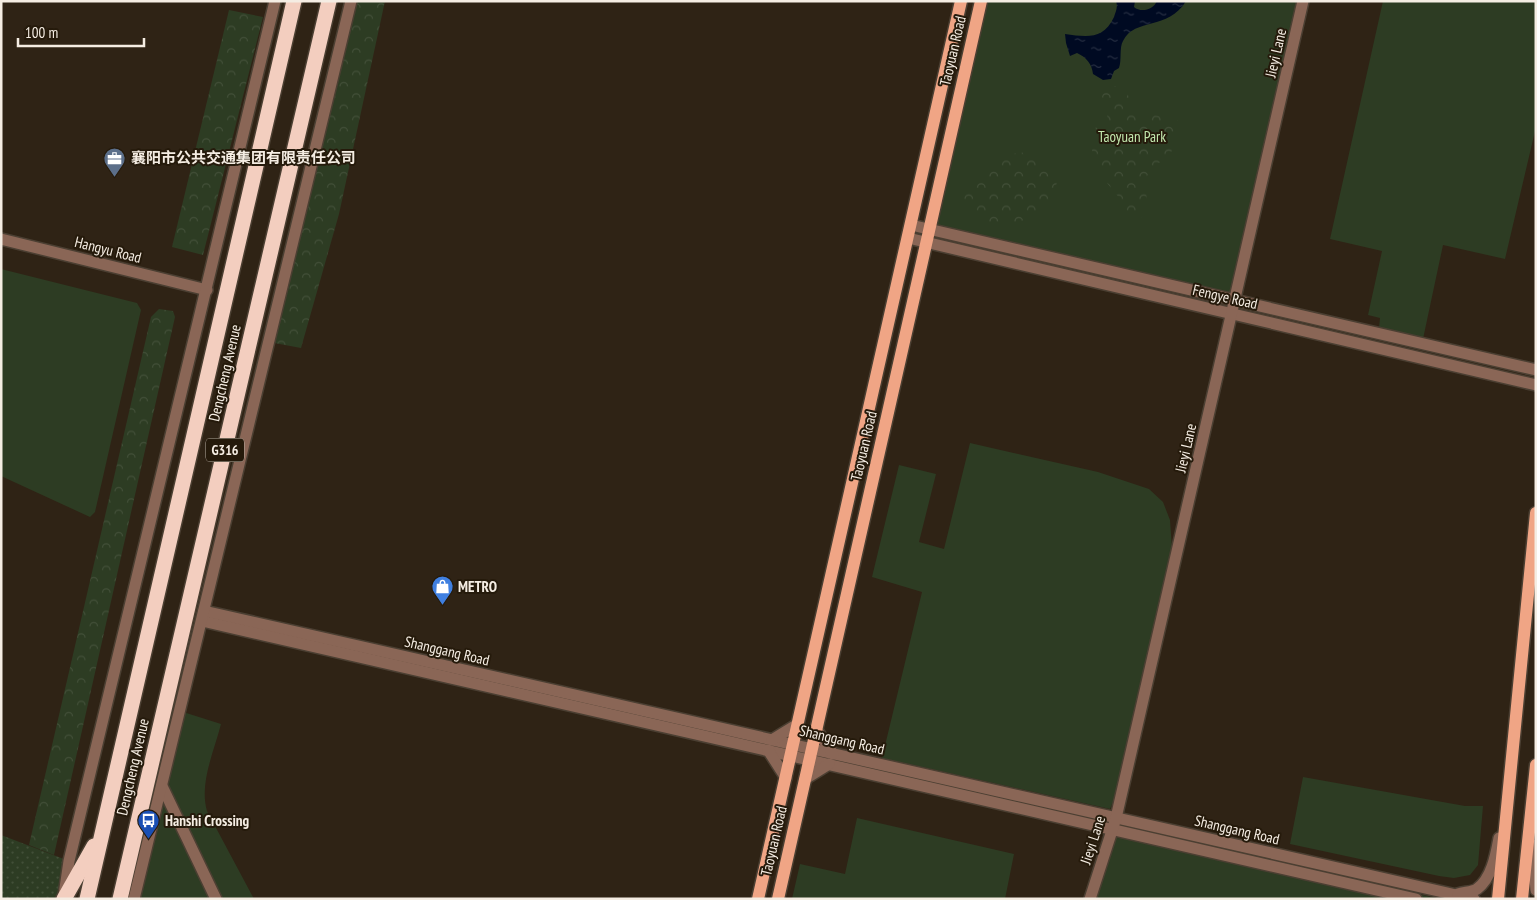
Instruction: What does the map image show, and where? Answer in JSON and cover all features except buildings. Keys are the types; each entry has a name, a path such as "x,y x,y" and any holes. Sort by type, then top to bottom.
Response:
{"highway":[{"name":"Dengcheng Avenue","path":"120,899 329,1"},
{"name":"Dengcheng Avenue","path":"87,899 290,2"},
{"path":"64,899 102,832"}],"main road":[{"name":"Taoyuan Road","path":"758,899 961,1"},
{"name":"Taoyuan Road","path":"778,899 981,1"},
{"path":"1498,899 1536,513"},
{"path":"1522,899 1536,766"}],"street":[{"path":"64,899 69,861 276,1"},
{"path":"134,899 351,1"},
{"name":"Jieyi Lane","path":"1090,899 1116,818 1303,1"},
{"name":"Fengye Road","path":"911,225 928,236 1232,314 1536,385"},
{"name":"Fengye Road","path":"908,238 928,236 1235,301 1536,370"},
{"name":"Hangyu Road","path":"1,239 207,290"},
{"name":"Shanggang Road","path":"203,616 811,754 1113,829 1416,899"},
{"path":"786,778 770,745 798,724"},
{"path":"805,780 831,759 816,729"},
{"name":"Shanggang Road","path":"831,759 1116,818 1474,899"},
{"path":"162,786 216,899"},
{"path":"1456,894 1477,889 1487,877 1495,859 1508,797"},
{"path":"1532,804 1532,862 1536,890"}],"green space":[{"path":"351,1 385,1 339,214 301,348 269,342"},
{"name":"Taoyuan Park","path":"981,1 1303,1 1235,301 929,230"},
{"path":"1383,1 1536,1 1536,127 1505,259 1443,245 1423,339 1379,328 1380,318 1368,315 1382,251 1330,239"},
{"path":"229,10 263,17 203,255 172,247"},
{"path":"1112,86 1121,86 1141,113 1172,116 1178,121 1180,132 1169,157 1152,167 1147,176 1146,215 1137,219 1127,212 1121,200 1107,183 1095,163 1092,150 1096,126 1109,123 1102,96 1104,91"},
{"path":"1030,152 1047,158 1058,176 1054,197 1036,213 1016,224 992,228 970,213 964,198 970,181 991,161 1009,154"},
{"path":"1,269 137,303 141,310 95,512 90,517 1,476"},
{"path":"159,309 173,311 175,317 54,855 29,845 151,317"},
{"path":"970,443 1098,472 1149,489 1163,502 1170,520 1172,548 1114,800 1110,809 882,758 922,592 872,577 899,465 936,474 919,542 944,549"},
{"path":"180,711 221,724 206,779 205,800 207,811 254,899 134,899"},
{"path":"1303,777 1465,806 1483,806 1478,865 1470,875 1454,878 1290,844"},
{"path":"857,818 1014,854 1005,899 792,899 800,864 845,874"},
{"path":"1118,825 1440,899 1094,899"},
{"path":"1,835 69,861 64,899 1,899"}],"water":[{"path":"1116,1 1135,1 1134,7 1143,10 1153,7 1157,1 1186,1 1170,17 1135,29 1128,34 1122,44 1119,68 1114,71 1111,79 1103,80 1093,74 1090,64 1083,57 1077,53 1070,56 1065,34 1087,36 1105,30 1114,17 1117,7"}],"place":[{"name":"襄阳市公共交通集团有限责任公司","path":"115,177"},
{"name":"METRO","path":"442,606"},
{"name":"Hanshi Crossing","path":"149,840"}]}
